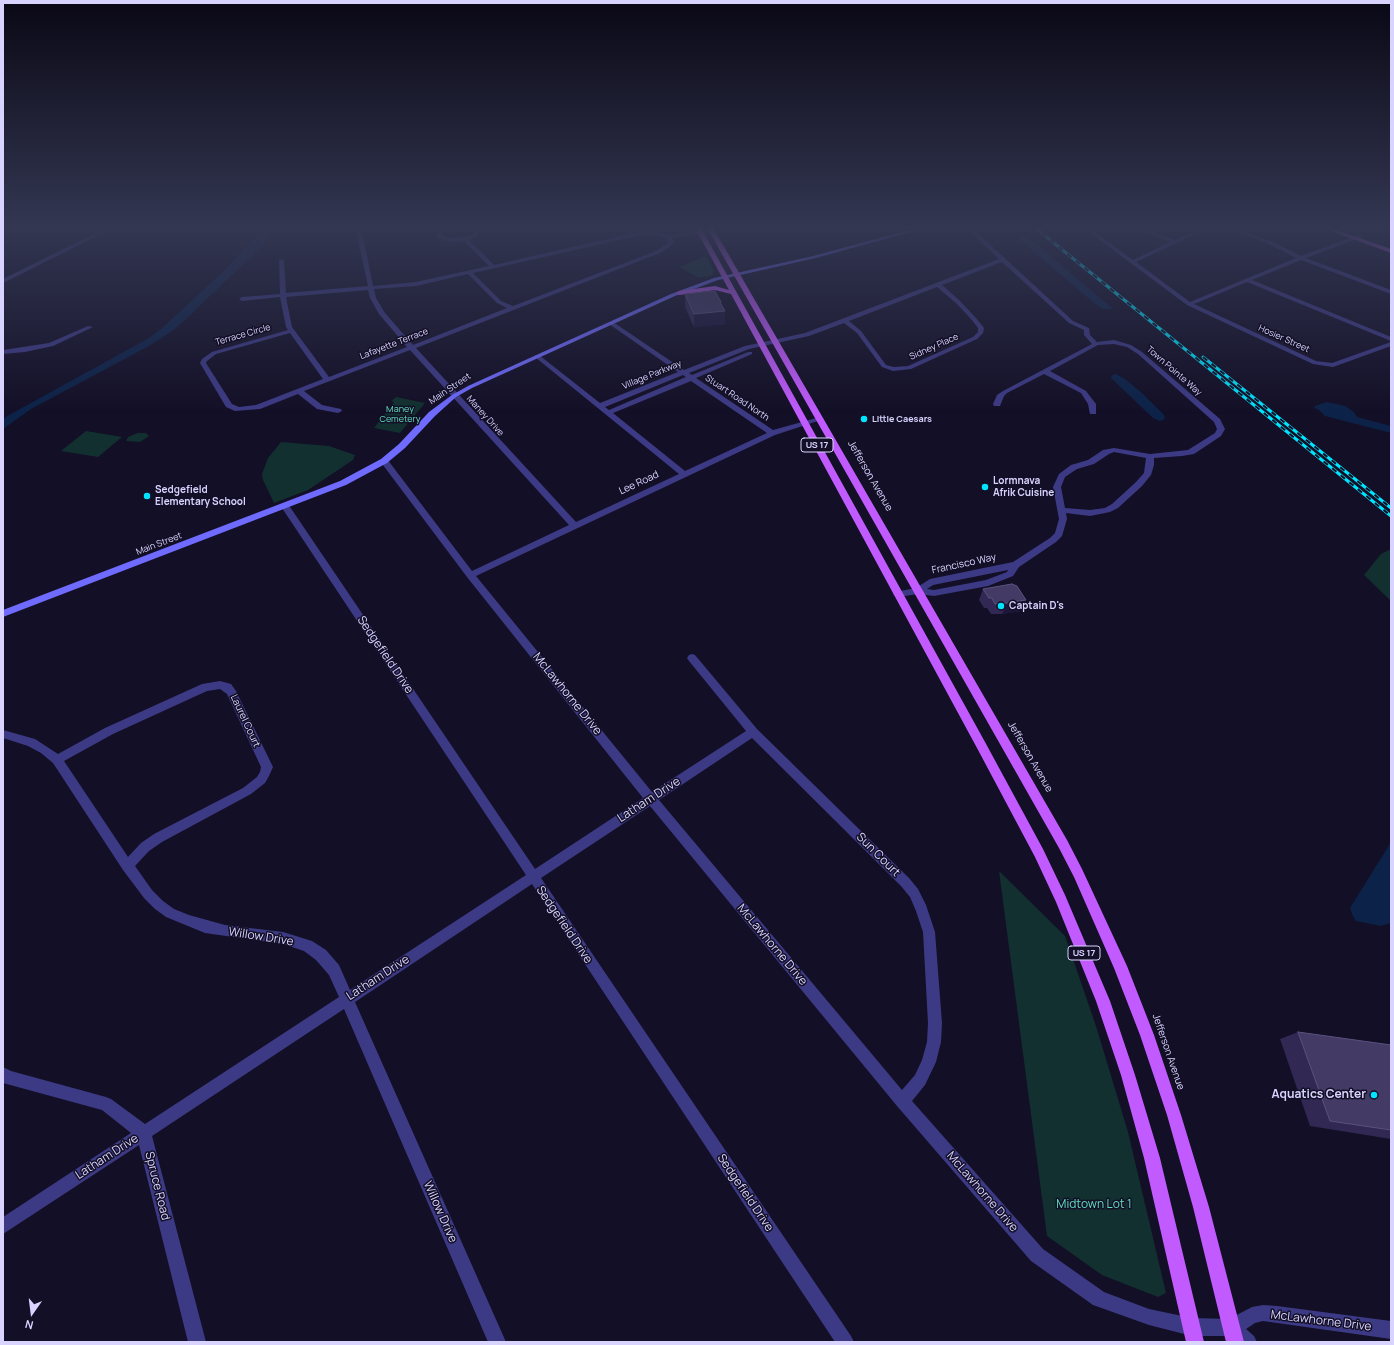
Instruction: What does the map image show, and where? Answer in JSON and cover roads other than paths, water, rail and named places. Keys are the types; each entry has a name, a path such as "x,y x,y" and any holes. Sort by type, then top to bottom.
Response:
{"main road":[{"name":"Main Street","path":"3,614 343,483 384,461 402,446 432,414 454,396 482,380 691,289"},
{"path":"679,293 709,289"},
{"path":"718,289 734,293"},
{"name":"US 17","path":"732,289 1039,853 1076,933 1103,1001 1128,1075 1168,1225 1193,1335"},
{"name":"Jefferson Avenue","path":"745,289 1063,844 1120,966 1147,1035 1174,1115 1201,1207 1233,1335"}],"street":[{"path":"283,289 291,331 327,379"},
{"path":"242,299 363,289"},
{"name":"Maney Drive","path":"371,289 373,298 382,314 454,396 574,526"},
{"path":"486,289 499,302 512,308"},
{"name":"Lafayette Terrace","path":"227,403 232,408 251,408 562,289"},
{"name":"Village Parkway","path":"600,406 747,347 807,335 925,289"},
{"name":"Sidney Place","path":"845,321 859,332 884,366 892,369 909,368 975,338 981,332 981,328 974,319 943,289"},
{"path":"1036,289 1071,322 1087,329 1087,336 1096,344"},
{"name":"Hosier Street","path":"1168,289 1189,304 1315,363 1330,365 1339,363 1391,344"},
{"path":"1189,304 1225,289"},
{"path":"1268,289 1391,339"},
{"name":"Stuart Road North","path":"611,323 772,433"},
{"path":"3,352 51,345 90,328"},
{"name":"Terrace Circle","path":"227,403 203,363 206,357 214,353 291,331"},
{"name":"Town Pointe Way","path":"997,404 1001,395 1096,344 1114,342 1135,349 1218,421 1221,429 1218,434 1191,452 1150,456"},
{"name":"Village Parkway","path":"608,413 719,367 754,351 762,345"},
{"path":"538,356 684,474"},
{"path":"712,361 719,367"},
{"path":"1044,371 1084,392 1092,404 1092,412"},
{"path":"298,390 320,407 338,411"},
{"name":"Lee Road","path":"470,575 772,433 804,422 820,419"},
{"name":"Francisco Way","path":"898,594 918,591 934,593 988,583 1010,574 1016,565 1053,540 1059,534 1063,519 1057,487 1062,476 1067,471 1091,462 1110,450 1119,450 1150,456"},
{"path":"1062,510 1090,513 1107,510 1115,506 1139,484 1148,473 1150,456"},
{"name":"McLawhorne Drive","path":"384,461 470,575 651,799 902,1101 1037,1255 1099,1299 1193,1335 1233,1335 1252,1315 1263,1313 1391,1330"},
{"name":"Sedgefield Drive","path":"285,506 532,877 845,1342"},
{"name":"Sun Court","path":"692,658 753,732 905,882 922,909 929,932 935,1023 934,1042 929,1062 920,1080 902,1101"},
{"name":"Laurel Court","path":"57,760 109,731 206,687 220,685 227,687 231,691 266,767 265,773 261,780 247,791 158,838 145,847 127,866"},
{"name":"Latham Drive","path":"3,1226 753,732"},
{"name":"Willow Drive","path":"3,734 31,742 45,750 57,760 127,866 148,894 159,904 187,922 225,931 284,938 307,946 322,955 334,970 498,1342"},
{"path":"3,1074 7,1077 106,1104 144,1133"},
{"name":"Spruce Road","path":"144,1133 197,1342"},
{"path":"1233,1335 1248,1342"}],"water":[{"path":"205,289 218,289 171,332 147,347 31,409 3,429 3,419 9,415 149,338"},
{"path":"1077,289 1089,289 1113,309 1103,309"},
{"path":"1116,374 1125,379 1142,393 1164,415 1165,419 1160,421 1153,418 1111,378 1112,375"},
{"path":"1327,402 1345,406 1354,412 1357,417 1391,426 1391,433 1325,416 1315,408 1315,406"},
{"path":"1391,842 1391,923 1381,926 1356,921 1350,908"}],"railway":[{"path":"1110,289 1391,516"},
{"path":"1203,357 1391,508"}],"place":[{"name":"Little Caesars","path":"864,419"},
{"name":"Lormnava Afrik Cuisine","path":"985,487"},
{"name":"Sedgefield Elementary School","path":"147,496"},
{"name":"Captain D's","path":"1001,606"},
{"name":"Aquatics Center","path":"1374,1095"}],"park label":[{"name":"Maney Cemetery","path":"400,414"},
{"name":"Midtown Lot 1","path":"1094,1205"}]}
